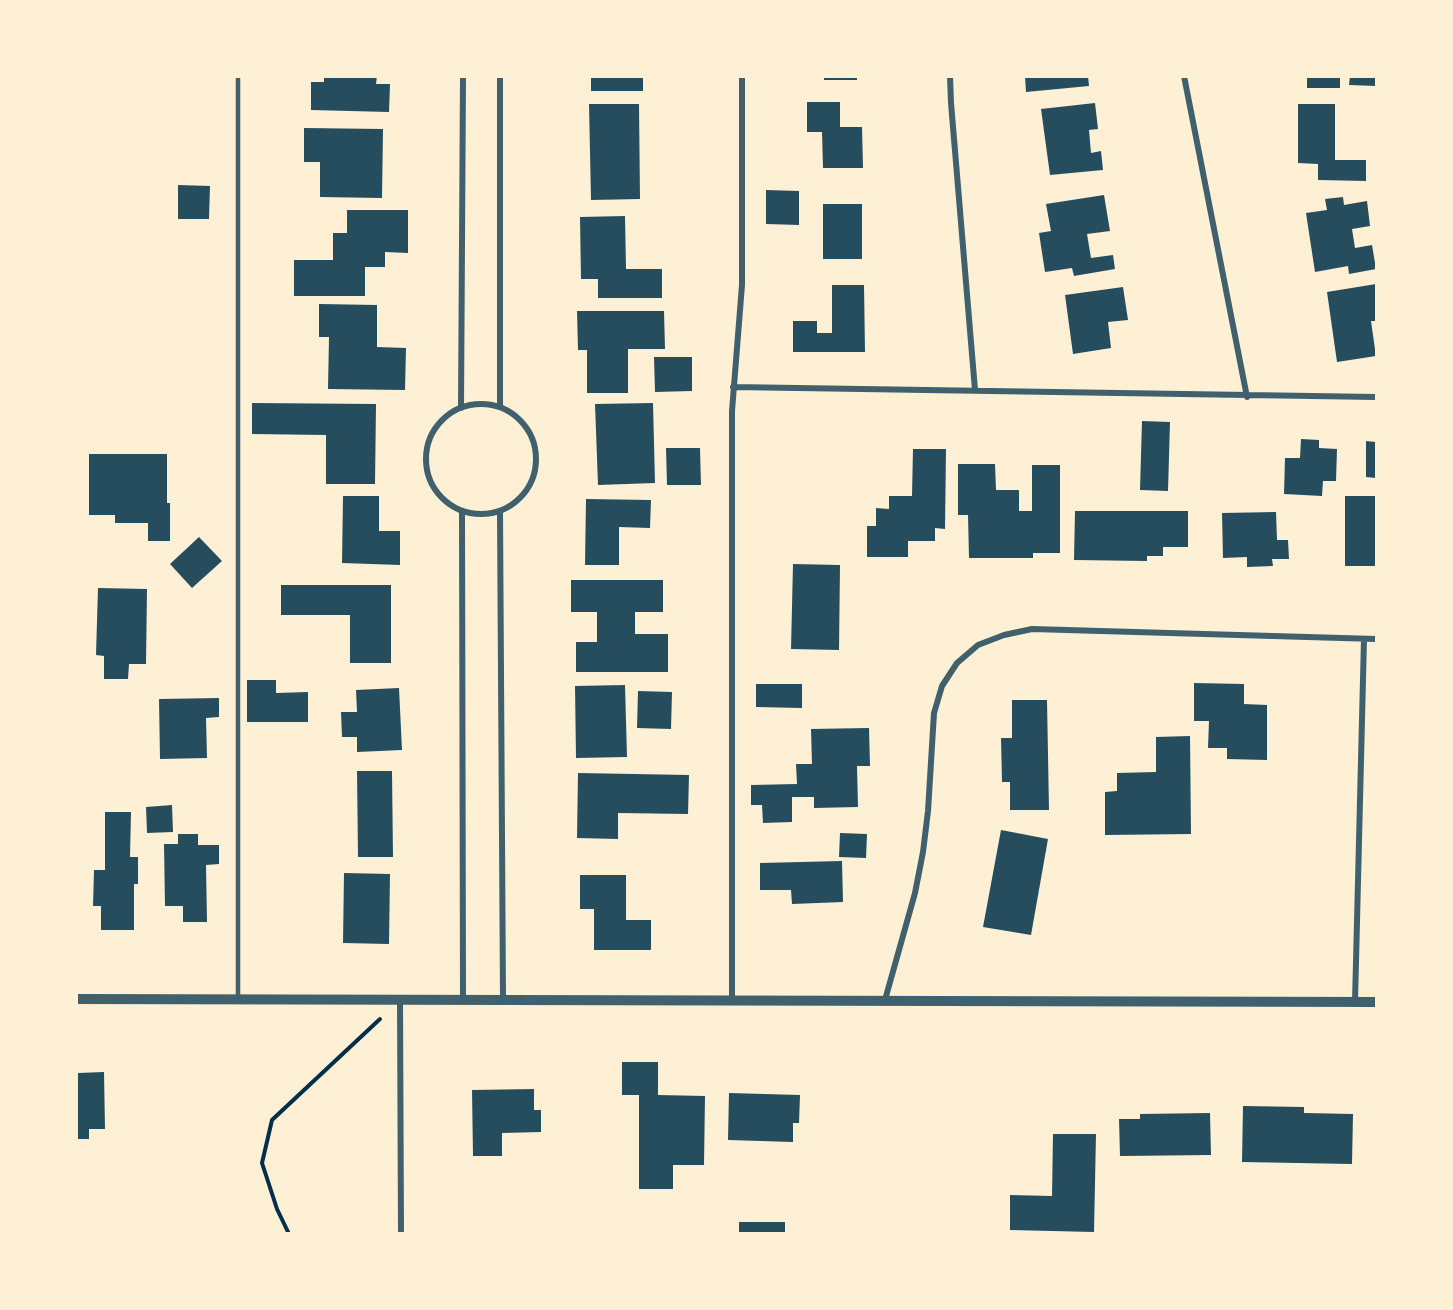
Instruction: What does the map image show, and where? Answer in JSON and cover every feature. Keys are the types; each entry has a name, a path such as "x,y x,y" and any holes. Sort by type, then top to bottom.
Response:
{"street":[{"path":"461,408 462,76"},
{"path":"500,76 500,407"},
{"path":"732,1000 732,411 742,285 742,76"},
{"path":"950,76 975,390"},
{"path":"1184,76 1246,397"},
{"path":"733,387 1377,398"},
{"path":"474,404 500,407 522,422 534,446 536,459 534,472 525,490 511,505 500,511 475,514 462,511 450,505 436,490 427,473 427,446 439,423 449,414 474,404"},
{"path":"462,511 463,1000"},
{"path":"500,511 503,1000"},
{"path":"885,1000 915,893 923,852 934,713 942,686 957,663 978,645 1004,634 1032,630 1377,639"},
{"path":"1355,1002 1364,639"},
{"path":"76,999 1377,1002"},
{"path":"400,1000 401,1233"}],"lane":[{"path":"238,76 238,1000"}],"path":[{"path":"290,1233 277,1209 262,1163 272,1120 400,1000"}],"building":[{"path":"324,76 377,76 376,84 390,84 389,112 311,110 311,82 324,82"},
{"path":"591,76 643,76 643,91 591,91"},
{"path":"824,76 857,76 857,80 824,80"},
{"path":"1025,76 1088,76 1089,86 1026,92"},
{"path":"1307,76 1340,76 1340,88 1307,88"},
{"path":"1350,76 1376,76 1376,86 1349,85"},
{"path":"807,102 840,102 840,127 862,127 863,168 823,168 822,132 807,132"},
{"path":"1095,103 1098,129 1089,130 1091,153 1101,151 1103,170 1050,175 1041,109"},
{"path":"589,104 639,104 640,199 591,200"},
{"path":"1298,104 1335,104 1335,160 1366,160 1366,181 1318,180 1318,164 1298,163"},
{"path":"304,128 383,129 382,198 320,197 320,162 304,162"},
{"path":"178,185 210,186 209,219 178,219"},
{"path":"766,190 799,191 799,225 766,224"},
{"path":"1104,195 1110,231 1087,234 1091,258 1113,255 1115,269 1074,276 1072,268 1045,272 1039,233 1051,231 1046,204"},
{"path":"1343,197 1344,205 1367,201 1370,226 1352,229 1355,248 1372,245 1376,269 1349,274 1348,266 1315,272 1306,213 1327,210 1325,199"},
{"path":"823,204 862,204 862,259 823,259"},
{"path":"347,210 408,210 408,253 385,252 385,267 365,267 365,296 294,296 294,260 333,260 333,233 347,233"},
{"path":"625,216 626,269 662,269 662,298 598,298 598,279 581,279 580,217"},
{"path":"1376,284 1376,321 1371,321 1376,356 1337,362 1327,292"},
{"path":"832,285 864,285 865,352 793,352 793,321 817,321 817,333 832,333"},
{"path":"1123,287 1128,320 1108,322 1111,348 1073,354 1065,295"},
{"path":"319,304 377,305 377,347 406,348 405,390 328,389 329,337 319,337"},
{"path":"577,311 664,311 665,349 628,349 628,393 587,393 587,350 578,350"},
{"path":"654,357 692,357 692,391 655,392"},
{"path":"252,403 376,404 375,484 326,484 326,435 252,434"},
{"path":"653,403 655,483 598,485 595,404"},
{"path":"1142,421 1170,422 1168,491 1140,490"},
{"path":"1301,439 1319,440 1319,448 1337,449 1336,481 1323,481 1322,496 1284,494 1285,458 1300,458"},
{"path":"1366,441 1376,442 1376,478 1366,477"},
{"path":"666,448 700,448 701,485 667,485"},
{"path":"913,449 946,449 945,529 935,528 935,541 908,541 908,557 867,557 867,526 876,526 876,508 889,509 889,496 912,496"},
{"path":"89,454 167,454 170,541 148,541 148,523 115,523 115,515 89,515"},
{"path":"958,464 995,464 996,490 1019,490 1019,511 1032,511 1032,465 1060,465 1060,553 1033,553 1033,558 969,558 968,515 958,515"},
{"path":"343,496 379,496 379,531 400,531 400,565 342,563"},
{"path":"1345,496 1376,496 1376,566 1345,566"},
{"path":"586,499 651,500 650,528 619,527 619,565 585,565"},
{"path":"1075,511 1188,511 1188,547 1163,547 1163,556 1147,556 1147,561 1074,560"},
{"path":"1276,512 1277,540 1288,540 1289,559 1272,559 1273,566 1247,567 1247,557 1223,558 1222,513"},
{"path":"199,537 222,561 192,588 170,564"},
{"path":"793,564 840,565 839,650 791,649"},
{"path":"571,580 663,580 663,612 635,612 635,634 668,634 668,672 576,672 576,642 597,642 597,612 571,612"},
{"path":"281,585 391,585 391,663 350,663 350,615 281,615"},
{"path":"98,588 147,589 146,664 129,664 128,679 104,679 104,656 96,655"},
{"path":"247,680 276,680 276,693 308,692 308,722 247,722"},
{"path":"1194,683 1244,684 1244,704 1267,705 1267,760 1227,759 1227,748 1208,748 1209,721 1194,721"},
{"path":"756,684 802,684 802,708 756,707"},
{"path":"625,685 627,757 576,758 575,686"},
{"path":"399,688 402,750 357,752 357,737 342,737 341,712 357,712 356,690"},
{"path":"638,691 672,692 671,729 637,728"},
{"path":"219,698 219,717 206,718 207,758 160,759 159,699"},
{"path":"1012,700 1047,700 1049,810 1010,810 1010,782 1002,782 1001,738 1012,738"},
{"path":"869,728 870,766 857,766 858,807 814,808 814,797 792,797 792,822 763,823 762,805 751,805 751,785 797,784 796,764 812,764 811,729"},
{"path":"1190,736 1191,834 1105,835 1105,792 1117,791 1117,773 1156,772 1156,737"},
{"path":"357,771 392,771 393,857 358,857"},
{"path":"578,773 689,775 688,814 618,813 618,839 577,838"},
{"path":"172,805 173,832 147,833 146,807"},
{"path":"105,812 131,812 130,857 138,857 138,884 134,884 134,930 101,930 101,906 93,906 94,870 105,870"},
{"path":"1001,830 1048,839 1031,935 983,927"},
{"path":"840,833 867,834 866,858 839,857"},
{"path":"178,834 198,834 198,845 219,845 219,864 206,865 207,922 183,922 183,906 165,906 164,844 178,844"},
{"path":"842,861 843,902 792,904 791,890 760,890 760,863"},
{"path":"344,873 390,874 389,944 343,943"},
{"path":"580,875 626,875 626,920 651,920 651,950 594,950 594,909 580,909"},
{"path":"622,1062 658,1062 658,1095 705,1096 704,1165 673,1165 673,1189 639,1189 639,1095 622,1095"},
{"path":"104,1072 105,1129 89,1129 89,1139 76,1139 78,1073"},
{"path":"534,1089 534,1110 541,1110 541,1132 502,1133 502,1156 473,1156 472,1090"},
{"path":"729,1093 800,1095 799,1123 793,1123 793,1142 728,1140"},
{"path":"1243,1106 1304,1107 1304,1113 1353,1114 1352,1164 1242,1162"},
{"path":"1210,1113 1211,1155 1120,1156 1119,1119 1140,1119 1140,1114"},
{"path":"1053,1134 1096,1134 1094,1232 1010,1230 1010,1195 1052,1196"},
{"path":"739,1222 785,1222 785,1234 739,1234"}]}
